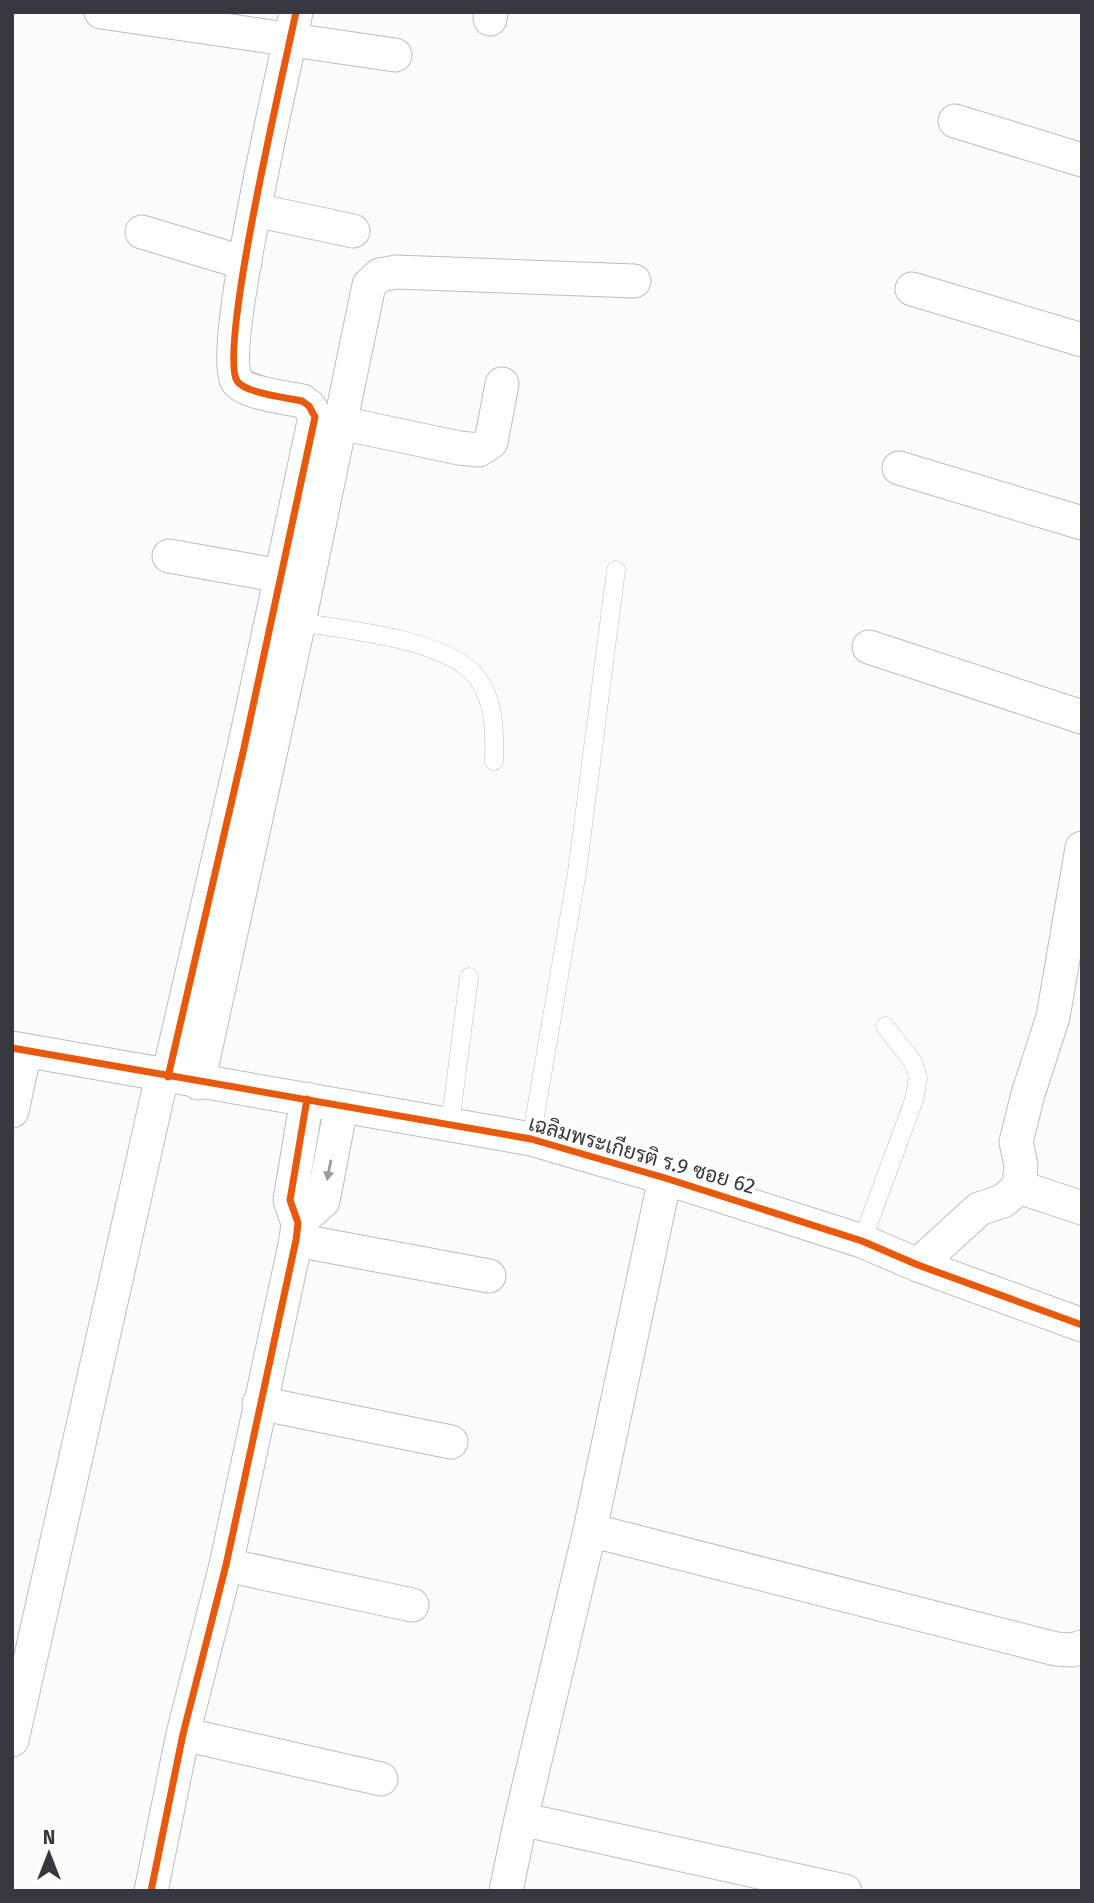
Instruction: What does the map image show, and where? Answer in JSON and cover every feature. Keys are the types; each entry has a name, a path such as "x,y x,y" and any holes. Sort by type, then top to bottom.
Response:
{"street":[{"path":"101,12 293,25 395,55"},
{"path":"176,1078 315,417 302,401 244,388 237,381 233,369 236,319 245,262 293,25"},
{"path":"955,121 1082,159"},
{"path":"255,210 353,231"},
{"path":"142,232 245,262"},
{"path":"12,1740 176,1078 299,622 369,285 380,275 396,272 634,281"},
{"path":"912,289 1082,340"},
{"path":"341,423 479,450 491,442 502,384"},
{"path":"899,468 1082,523"},
{"path":"169,556 281,576"},
{"path":"869,647 1082,717"},
{"path":"918,1265 979,1209 1003,1201 1019,1187 1021,1165 1016,1142 1028,1094 1068,1021 1082,848"},
{"path":"12,1111 19,1049"},
{"name":"เฉลิมพระเกียรติ ร.9 ซอย 62","path":"19,1049 531,1139 666,1178 862,1241 918,1265 1082,1325"},
{"path":"151,1891 183,1734 226,1565 297,1232 290,1200 307,1099"},
{"path":"297,1232 323,1201 341,1107"},
{"path":"506,1891 590,1530 666,1178"},
{"path":"1019,1187 1082,1208"},
{"path":"297,1232 489,1276"},
{"path":"259,1403 452,1442"},
{"path":"590,1530 1056,1649 1073,1650 1082,1647"},
{"path":"226,1565 412,1605"},
{"path":"183,1734 381,1779"},
{"path":"521,1819 845,1891"}],"lane":[{"path":"531,1139 577,872 617,570"},
{"path":"299,622 387,636 450,656 471,671 483,689 494,716 494,761"},
{"path":"450,1125 469,977"},
{"path":"862,1241 914,1100 918,1078 913,1062 885,1026"}],"cycle path":[{"path":"168,1077 244,748 315,417 309,406 302,401 267,394 241,385 237,381 234,358 244,264 296,12"},
{"path":"12,1048 531,1139 665,1178 862,1241 918,1265 1082,1325"},
{"path":"151,1891 183,1734 226,1565 296,1240 298,1223 290,1200 307,1099"}]}
